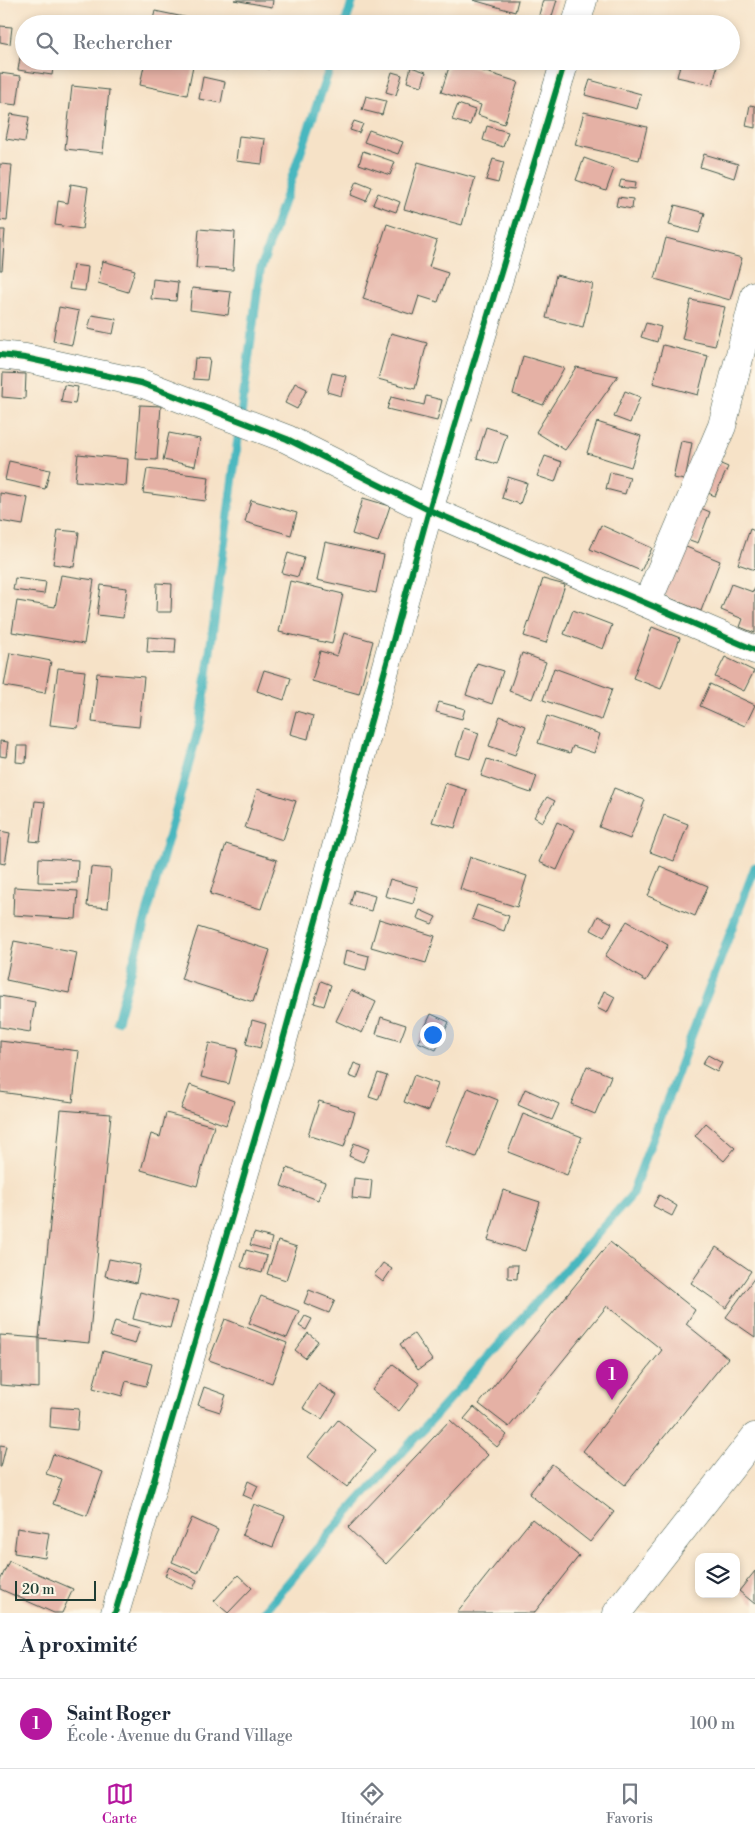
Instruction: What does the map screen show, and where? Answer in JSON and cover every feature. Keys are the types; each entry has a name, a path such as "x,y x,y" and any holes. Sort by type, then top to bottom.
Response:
{"street":[{"path":"579,15 583,0"},
{"path":"115,1613 270,1087 429,510 562,70"},
{"path":"647,604 722,426 755,295"},
{"path":"0,355 25,358 141,383 287,439 429,510 755,650"},
{"path":"617,1613 755,1438"}],"building":[{"path":"234,0 273,0 272,7"},
{"path":"473,0 518,0 515,12"},
{"path":"543,0 557,0 552,15 539,15"},
{"path":"155,11 174,15 154,15"},
{"path":"0,26 12,27 10,44 0,42"},
{"path":"18,70 53,70 52,75"},
{"path":"143,70 192,70 187,95 140,85"},
{"path":"410,70 426,72 422,86 407,82"},
{"path":"448,70 480,70 518,82 504,124 478,115 481,105 441,92"},
{"path":"679,70 716,70 713,85 677,77"},
{"path":"392,72 402,75 396,95 386,92"},
{"path":"0,73 21,76 17,105 0,103"},
{"path":"203,77 225,82 221,103 199,99"},
{"path":"590,80 641,94 637,109 585,95"},
{"path":"72,86 109,90 103,153 65,149"},
{"path":"366,96 386,101 382,115 362,110"},
{"path":"458,104 475,110 470,125 452,120"},
{"path":"750,105 755,106 755,128 746,126"},
{"path":"584,112 647,127 639,160 575,145"},
{"path":"11,114 29,117 25,142 6,139"},
{"path":"354,121 363,124 359,133 350,130"},
{"path":"487,126 508,132 503,147 483,140"},
{"path":"369,130 403,142 398,154 364,142"},
{"path":"239,136 265,139 262,164 236,161"},
{"path":"363,151 395,162 390,175 359,164"},
{"path":"704,154 738,164 734,178 700,167"},
{"path":"584,158 614,169 606,191 576,180"},
{"path":"493,159 504,162 498,183 486,180"},
{"path":"418,162 475,178 462,225 404,209"},
{"path":"0,164 12,165 7,221 0,220"},
{"path":"621,180 636,182 635,189 619,187"},
{"path":"357,181 372,187 366,201 351,195"},
{"path":"71,184 88,187 82,229 55,225 58,201 68,203"},
{"path":"378,193 400,202 396,212 373,204"},
{"path":"618,197 633,199 632,209 616,206"},
{"path":"675,205 705,213 699,233 669,225"},
{"path":"387,224 437,241 429,267 448,273 438,302 419,296 413,315 363,299"},
{"path":"199,229 235,232 233,270 196,268"},
{"path":"0,230 5,230 2,270 0,270"},
{"path":"666,238 742,258 730,300 655,279"},
{"path":"103,261 135,270 128,292 98,283"},
{"path":"73,265 88,267 85,291 69,289"},
{"path":"556,275 593,284 583,327 546,318"},
{"path":"153,279 178,282 176,301 151,299"},
{"path":"192,288 231,292 228,315 190,310"},
{"path":"691,300 725,307 715,346 682,339"},
{"path":"59,307 79,311 72,345 53,341"},
{"path":"92,315 116,319 113,334 88,329"},
{"path":"646,323 661,327 657,342 641,337"},
{"path":"391,333 427,343 415,389 378,379"},
{"path":"663,345 708,356 698,395 653,383"},
{"path":"523,356 564,368 543,405 513,394"},
{"path":"195,358 210,359 207,380 193,379"},
{"path":"576,367 618,376 565,450 536,432"},
{"path":"3,373 26,374 25,399 2,397"},
{"path":"332,373 346,376 341,396 327,392"},
{"path":"295,383 307,389 297,409 285,403"},
{"path":"64,385 78,387 75,404 61,402"},
{"path":"625,391 640,397 630,423 614,417"},
{"path":"426,396 442,400 437,421 387,409 391,397 424,405"},
{"path":"140,405 161,406 157,460 136,459"},
{"path":"597,422 641,436 631,467 587,453"},
{"path":"486,427 507,434 497,464 477,458"},
{"path":"169,433 200,439 195,466 163,460"},
{"path":"681,441 692,443 685,480 673,478"},
{"path":"78,454 128,459 126,486 75,481"},
{"path":"545,456 562,462 555,482 537,476"},
{"path":"9,461 50,470 45,489 5,480"},
{"path":"714,461 728,467 715,496 701,490"},
{"path":"147,469 209,477 206,501 143,493"},
{"path":"610,472 630,477 625,494 606,489"},
{"path":"508,477 527,483 520,504 502,498"},
{"path":"0,493 28,498 23,525 0,521"},
{"path":"363,498 390,506 378,542 352,534"},
{"path":"251,500 297,513 291,535 245,522"},
{"path":"696,506 710,512 698,543 684,538"},
{"path":"601,525 652,548 641,571 590,549"},
{"path":"750,529 755,531 755,570 738,564"},
{"path":"58,530 79,532 74,567 53,564"},
{"path":"325,542 384,555 376,593 317,580"},
{"path":"679,544 720,561 701,611 660,594"},
{"path":"288,553 304,558 298,577 282,573"},
{"path":"61,575 94,580 84,644 12,632 17,601 55,607"},
{"path":"15,578 46,582 44,594 13,590"},
{"path":"543,579 565,585 546,643 524,636"},
{"path":"290,581 343,594 332,644 279,632"},
{"path":"157,583 172,584 171,612 156,612"},
{"path":"731,584 753,592 755,588 755,633 740,627 743,619 721,610"},
{"path":"101,585 127,588 123,618 97,615"},
{"path":"573,610 612,625 603,649 564,634"},
{"path":"652,627 680,638 661,689 633,678"},
{"path":"344,633 373,641 359,694 312,681 320,651 337,656"},
{"path":"148,637 176,639 175,653 147,652"},
{"path":"10,653 51,661 45,693 4,686"},
{"path":"522,653 546,662 532,699 509,691"},
{"path":"725,657 754,671 744,691 715,677"},
{"path":"477,663 503,671 492,704 466,695"},
{"path":"58,668 85,671 78,728 50,725"},
{"path":"554,668 612,689 601,720 543,700"},
{"path":"264,670 291,678 284,700 257,691"},
{"path":"97,673 144,677 139,727 92,722"},
{"path":"710,684 755,705 745,726 700,706"},
{"path":"439,702 465,709 462,719 436,712"},
{"path":"296,711 313,716 308,739 290,734"},
{"path":"500,716 526,726 515,755 489,746"},
{"path":"547,716 600,734 594,753 573,746 570,753 538,743"},
{"path":"464,728 479,733 470,759 456,755"},
{"path":"0,741 8,742 6,757 0,756"},
{"path":"17,746 27,746 26,763 16,762"},
{"path":"487,759 537,776 531,793 481,776"},
{"path":"445,783 467,790 455,828 432,822"},
{"path":"614,788 645,800 630,839 599,827"},
{"path":"257,789 296,801 283,840 245,828"},
{"path":"547,797 555,801 542,822 534,817"},
{"path":"35,801 45,802 40,842 30,841"},
{"path":"664,815 688,824 674,861 650,852"},
{"path":"557,822 575,830 557,870 539,862"},
{"path":"0,831 10,833 5,864 0,863"},
{"path":"226,844 277,860 261,909 210,894"},
{"path":"470,857 527,876 517,907 460,889"},
{"path":"39,858 78,860 77,883 38,882"},
{"path":"660,866 708,886 695,916 648,896"},
{"path":"91,867 111,869 108,908 87,906"},
{"path":"390,879 418,887 413,904 385,896"},
{"path":"14,887 78,891 76,919 13,915"},
{"path":"354,890 375,896 371,911 350,905"},
{"path":"477,905 509,916 504,931 472,919"},
{"path":"420,910 436,917 432,924 417,918"},
{"path":"598,916 612,923 604,937 591,930"},
{"path":"379,919 435,936 426,963 371,947"},
{"path":"627,921 668,945 646,981 605,956"},
{"path":"198,927 270,950 253,1002 181,979"},
{"path":"14,941 77,953 69,993 6,980"},
{"path":"346,950 369,956 366,970 343,964"},
{"path":"321,981 331,985 324,1006 314,1003"},
{"path":"351,990 376,1002 362,1033 336,1021"},
{"path":"604,991 615,997 607,1013 597,1008"},
{"path":"0,996 35,1002 30,1032 0,1027"},
{"path":"431,1014 449,1022 436,1050 418,1042"},
{"path":"381,1017 406,1025 400,1041 376,1034"},
{"path":"252,1020 266,1024 260,1048 246,1044"},
{"path":"0,1041 79,1051 73,1102 0,1092"},
{"path":"209,1043 238,1049 229,1084 201,1077"},
{"path":"708,1055 722,1063 717,1072 702,1064"},
{"path":"354,1063 362,1066 357,1079 349,1076"},
{"path":"587,1066 611,1076 595,1114 571,1104"},
{"path":"378,1073 387,1076 378,1100 369,1097"},
{"path":"414,1075 438,1084 428,1111 404,1102"},
{"path":"190,1085 234,1101 226,1125 181,1109"},
{"path":"468,1088 498,1100 476,1157 445,1145"},
{"path":"525,1089 559,1104 552,1120 518,1105"},
{"path":"319,1101 355,1112 344,1147 308,1135"},
{"path":"61,1110 111,1114 89,1343 39,1338"},
{"path":"166,1113 214,1126 197,1186 141,1170 151,1134 160,1137"},
{"path":"523,1114 582,1137 567,1175 508,1152"},
{"path":"706,1123 735,1148 724,1161 695,1136"},
{"path":"354,1143 369,1149 363,1162 349,1156"},
{"path":"287,1168 325,1182 318,1200 281,1186"},
{"path":"354,1178 372,1180 370,1200 352,1198"},
{"path":"503,1190 540,1202 525,1251 488,1240"},
{"path":"659,1195 677,1206 672,1216 653,1206"},
{"path":"254,1233 272,1238 269,1250 250,1245"},
{"path":"278,1241 297,1247 286,1280 267,1274"},
{"path":"610,1242 695,1310 686,1324 728,1358 625,1485 583,1451 662,1350 607,1306 509,1427 479,1404"},
{"path":"716,1247 751,1271 726,1308 691,1283"},
{"path":"246,1250 267,1256 262,1273 241,1267"},
{"path":"109,1259 140,1265 136,1283 105,1276"},
{"path":"383,1263 392,1269 383,1282 374,1275"},
{"path":"508,1265 518,1265 517,1279 508,1278"},
{"path":"755,1277 755,1337 726,1317"},
{"path":"309,1290 335,1300 329,1313 304,1303"},
{"path":"140,1292 177,1302 170,1328 133,1319"},
{"path":"261,1296 299,1311 287,1338 249,1323"},
{"path":"305,1316 312,1319 306,1330 299,1326"},
{"path":"225,1319 287,1343 272,1383 209,1360"},
{"path":"115,1321 140,1328 135,1344 110,1337"},
{"path":"308,1333 318,1341 305,1358 295,1350"},
{"path":"414,1334 432,1360 418,1370 400,1344"},
{"path":"0,1335 39,1338 39,1388 0,1385"},
{"path":"103,1351 152,1364 146,1386 126,1381 122,1396 93,1388"},
{"path":"393,1364 420,1384 399,1411 372,1390"},
{"path":"318,1384 337,1395 322,1419 303,1408"},
{"path":"204,1387 226,1395 220,1412 198,1405"},
{"path":"51,1407 79,1409 77,1430 50,1427"},
{"path":"474,1407 507,1435 497,1447 464,1419"},
{"path":"338,1420 376,1450 347,1487 308,1457"},
{"path":"450,1420 488,1455 386,1564 348,1528"},
{"path":"0,1445 6,1446 1,1467 0,1467"},
{"path":"53,1454 103,1472 87,1516 53,1504 62,1479 46,1474"},
{"path":"552,1464 614,1512 590,1542 529,1494"},
{"path":"248,1481 258,1486 252,1499 243,1495"},
{"path":"254,1504 285,1516 273,1547 242,1535"},
{"path":"192,1518 218,1530 198,1573 172,1562"},
{"path":"532,1519 579,1556 534,1613 457,1613"},
{"path":"17,1528 49,1533 45,1558 14,1553"},
{"path":"9,1561 73,1589 62,1613 54,1613 0,1589 0,1581"},
{"path":"169,1567 197,1580 193,1589 165,1576"},
{"path":"755,1571 755,1604 740,1590"},
{"path":"238,1575 252,1588 228,1613 214,1601"}],"waterway":[{"path":"348,15 353,0"},
{"path":"117,1021 201,720 260,271 329,70"},
{"path":"263,1613 332,1531 631,1196 755,867"}],"cycle path":[{"path":"115,1613 270,1087 429,510 562,70"},
{"path":"0,355 25,358 141,383 287,439 429,510 755,650"}],"place":[{"name":"Saint Roger","path":"612,1400"}]}
